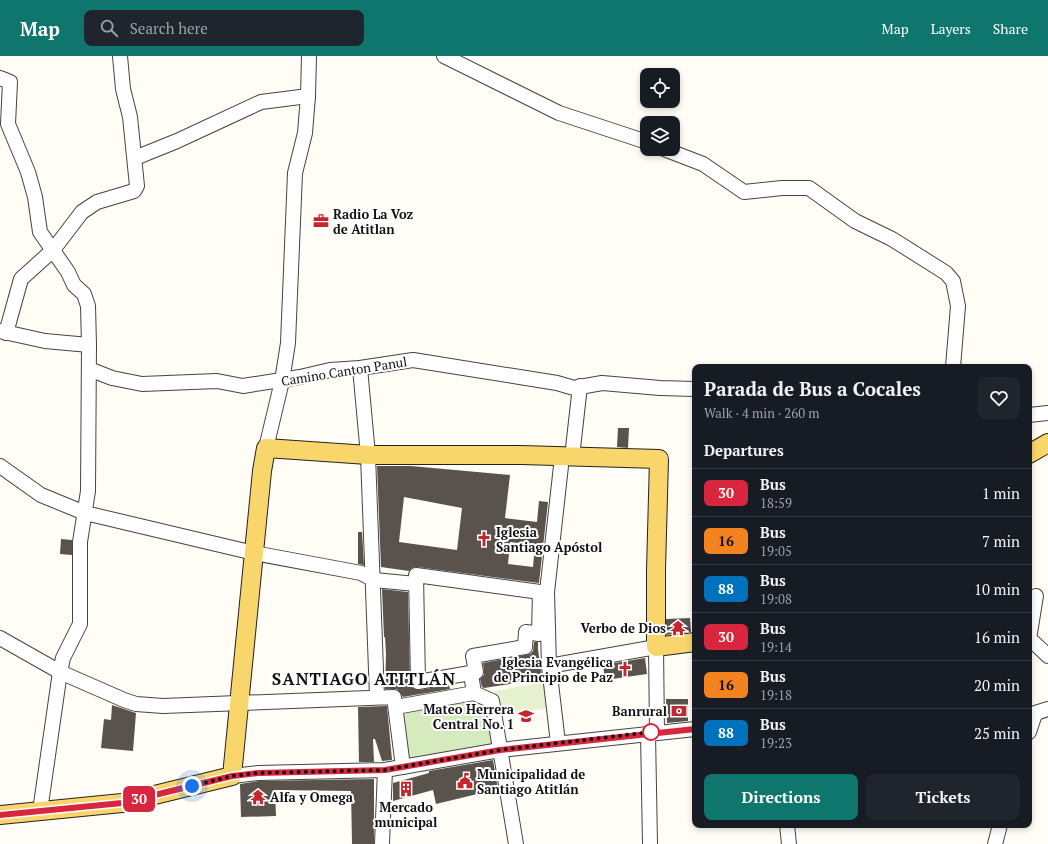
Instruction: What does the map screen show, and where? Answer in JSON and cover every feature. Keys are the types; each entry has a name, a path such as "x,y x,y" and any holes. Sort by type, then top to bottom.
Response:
{"main road":[{"path":"1032,452 1048,443"},
{"path":"0,815 122,803 232,776 262,471 266,448 368,455 659,459 656,570 656,647 692,642"}],"street":[{"path":"89,345 45,341 3,332 21,278 52,250 82,212 97,202 134,191 137,186 128,104 123,89 120,56"},
{"path":"266,448 282,381 288,335 295,174 305,133 309,56"},
{"path":"444,56 559,113 640,140"},
{"path":"0,78 10,82 8,124 30,178 35,196 40,232 74,285 84,294 88,306 88,491 80,542 80,624 63,658 60,672 40,811"},
{"path":"135,158 177,141 261,102 308,96"},
{"path":"680,155 704,164 744,192 782,188 810,188 855,221 892,238 946,272 953,281 958,306 953,364"},
{"name":"Camino Canton Panul","path":"89,369 112,378 142,384 217,380 243,386 282,381 330,370 360,368 413,360 549,382 574,388 602,383 692,389"},
{"path":"360,368 368,455 374,580 377,697"},
{"path":"558,743 550,666 547,592 567,457 580,386"},
{"path":"1032,415 1048,413"},
{"path":"0,466 41,495 85,513 254,553 361,573 374,580 416,584"},
{"path":"416,575 540,592 539,634 526,632 525,647 473,656 476,672 471,674 418,682 416,575"},
{"path":"1032,624 1038,594"},
{"path":"0,638 60,672 136,704 163,706 394,697 403,767"},
{"path":"1032,642 1048,656"},
{"path":"550,666 656,647 652,732 650,844"},
{"path":"471,674 474,693"},
{"path":"396,707 474,693 492,701 516,844"},
{"path":"1032,725 1037,713"},
{"path":"232,776 258,773 385,770 500,750 652,732 692,729"},
{"path":"382,844 385,770"},
{"path":"787,828 789,844"},
{"path":"995,844 999,828"}],"green space":[{"path":"545,682 549,708 498,716 494,691"},
{"path":"478,698 488,705 495,744 409,758 402,714"}],"building":[{"path":"618,428 629,428 628,448 617,447"},
{"path":"377,466 411,466 510,475 505,518 537,522 539,501 548,502 539,583 417,567 412,568 409,571 381,567","holes":["404,497 462,508 457,550 399,542","510,542 535,545 533,567 508,564"]},
{"path":"358,532 362,532 364,565 358,564"},
{"path":"61,539 72,540 72,555 60,554"},
{"path":"382,589 408,592 411,687 419,690 449,685 450,689 403,697 397,689 385,689 386,654"},
{"path":"690,618 691,632 666,635 666,619"},
{"path":"534,642 538,642 542,679 484,688 482,687 480,679 484,675 483,663 530,654 533,651"},
{"name":"Iglesia Evangélica de Principio de Paz","path":"645,658 647,674 605,680 603,665"},
{"path":"666,699 688,699 688,721 667,723"},
{"path":"112,705 136,713 133,751 101,748 104,719 111,720"},
{"path":"387,706 392,760 382,761 375,739 373,739 374,762 359,762 358,707"},
{"name":"Municipalidad de Santiago Atitlán","path":"493,760 498,789 436,804 433,790 393,801 393,783 429,773 429,771"},
{"path":"374,779 374,844 352,844 351,791 275,790 276,816 241,817 240,784 259,781"}],"bus line":[{"name":"30","path":"0,815 122,803 232,776 258,773 385,770 500,750 692,729"}],"place":[{"name":"Radio La Voz de Atitlan","path":"321,221"},
{"name":"Iglesia Santiago Apóstol","path":"484,539"},
{"name":"Verbo de Dios","path":"678,628"},
{"name":"Iglesia Evangélica de Principio de Paz","path":"625,669"},
{"name":"Banrural","path":"679,711"},
{"name":"Mateo Herrera Central No. 1","path":"526,716"},
{"name":"Municipalidad de Santiago Atitlán","path":"465,781"},
{"name":"Mercado municipal","path":"406,789"},
{"name":"Alfa y Omega","path":"258,797"}],"district":[{"name":"SANTIAGO ATITLÁN","path":"364,679"}],"route":[{"path":"192,786 232,776 258,773 385,770 500,750 651,732"}]}
